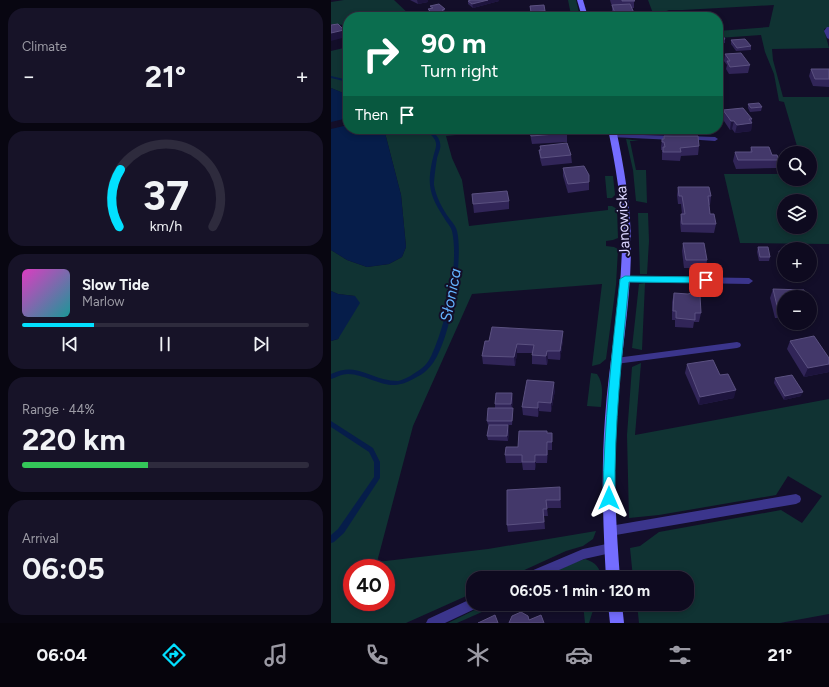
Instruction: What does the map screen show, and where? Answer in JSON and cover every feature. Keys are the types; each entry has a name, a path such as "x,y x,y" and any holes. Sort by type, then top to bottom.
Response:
{"street":[{"path":"580,0 584,12"},
{"name":"Janowicka","path":"612,134 624,202 626,241 625,279 612,397 609,456 610,531 613,571"},
{"path":"616,611 617,623"}],"lane":[{"path":"829,28 826,32 829,38"},
{"path":"629,134 715,139"},
{"path":"625,279 749,281"},
{"path":"616,361 737,345"},
{"path":"610,531 796,499"},
{"path":"544,571 583,554 611,548"},
{"path":"432,623 466,607"}],"green space":[{"path":"344,0 394,0 407,12 343,12 343,25 331,24 331,2"},
{"path":"568,0 576,0 579,12 570,12"},
{"path":"648,0 829,0 829,27 824,29 829,48 772,49 773,60 783,97 829,97 829,244 817,244 817,242 740,243 724,174 777,174 777,186 817,186 817,146 797,146 784,102 779,101 774,74 765,52 761,35 723,38 723,31 769,27 774,5 652,12"},
{"path":"343,48 343,93 331,88 331,51"},
{"path":"385,134 467,134 446,136 452,158 462,180 469,226 608,210 608,206 612,206 617,209 618,238 606,241 606,246 618,249 616,285 606,359 600,364 592,366 602,284 472,294 413,426 378,559 343,559 343,611 395,611 395,560 488,549 596,531 593,539 583,546 566,551 522,571 466,571 466,596 406,623 331,623 331,341 338,339 355,296 338,294 331,291 331,250 347,260 367,267 389,264 402,257 406,247 401,195"},
{"path":"626,139 639,141 630,141 636,170 646,170 647,203 636,201 633,170"},
{"path":"605,176 613,176 615,195 612,198 607,198"},
{"path":"638,213 648,213 649,241 647,274 640,274"},
{"path":"645,283 642,350 632,348 639,284"},
{"path":"641,363 635,435 829,399 829,614 780,623 639,623 638,611 694,611 694,571 632,571 630,548 640,546 659,532 781,510 802,523 822,496 788,476 776,495 659,515 629,518 627,435 632,367"},
{"path":"591,373 597,374 601,382 601,407 587,406"},
{"path":"585,559 597,566 600,571 556,571"},
{"path":"473,611 484,611 457,623 448,623"},
{"path":"584,611 593,611 589,623 585,623"}],"water":[{"path":"331,88 343,93 343,119 331,122"},
{"path":"343,126 343,134 385,134 401,195 406,247 402,257 389,264 367,267 347,260 331,250 331,129"},
{"path":"331,291 338,294 355,296 360,303 338,339 331,341"}],"building":[{"path":"488,0 472,4 468,1"},
{"path":"634,0 635,1 622,1"},
{"path":"439,4 445,9 442,10 445,12 431,12 428,9 433,8 430,6"},
{"path":"630,4 634,12 615,12 612,5"},
{"path":"544,5 545,11 531,12 530,6"},
{"path":"338,24 343,30 331,33 331,25"},
{"path":"745,39 751,46 737,48 731,40"},
{"path":"741,53 750,65 730,67 727,61 730,61 725,54"},
{"path":"811,69 829,69 829,79 815,79"},
{"path":"759,103 762,107 751,108 748,104"},
{"path":"743,108 752,119 749,119 752,123 737,125 734,121 731,121 723,110"},
{"path":"530,134 555,134 531,136"},
{"path":"664,136 698,136 699,146 680,148 681,152 663,152 663,147 665,147 662,139 664,139"},
{"path":"567,143 571,155 541,158 539,150 541,150 540,146"},
{"path":"751,147 769,147 772,155 777,155 777,160 738,160 735,152 752,152"},
{"path":"584,166 589,175 589,182 568,184 563,168"},
{"path":"678,187 709,187 711,196 708,196 710,214 714,214 716,224 682,224 681,214 685,214 682,196 679,196"},
{"path":"507,191 509,201 473,204 472,194"},
{"path":"683,243 704,243 707,260 686,260"},
{"path":"758,247 768,247 770,257 760,257"},
{"path":"773,289 804,290 777,290 777,306"},
{"path":"674,293 691,293 700,295 701,313 695,313 695,320 676,318 676,311 673,311"},
{"path":"492,327 563,331 560,351 547,351 546,356 532,355 534,345 517,344 514,357 482,356 485,341 489,341"},
{"path":"814,336 829,358 829,364 808,368 790,341"},
{"path":"713,360 720,375 728,374 736,390 700,397 687,364"},
{"path":"792,375 803,392 785,396 775,378"},
{"path":"527,380 554,382 551,403 538,402 538,408 522,407"},
{"path":"496,393 512,393 511,404 495,404"},
{"path":"488,408 513,408 512,421 487,421"},
{"path":"489,425 508,425 507,436 487,436"},
{"path":"519,431 547,431 547,433 552,433 552,442 547,442 547,455 535,455 535,462 522,462 522,455 505,455 506,447 518,447"},
{"path":"560,487 560,500 546,500 547,509 543,509 544,522 507,525 507,490"},
{"path":"521,612 528,616 529,620 541,615 544,623 509,623 512,616"},
{"path":"495,615 498,623 478,623"}],"waterway":[{"name":"Słonica","path":"331,77 343,80"},
{"name":"Słonica","path":"331,377 349,371 357,372 389,383 405,381 427,367 441,340 451,300 456,259 456,242 454,229 441,209 434,193 432,182 438,142 432,134"},
{"name":"Słonica","path":"331,424 371,450 377,462 377,478 341,531 331,540"}],"route":[{"path":"609,498 609,456 612,397 622,318 625,279 706,280"}]}
